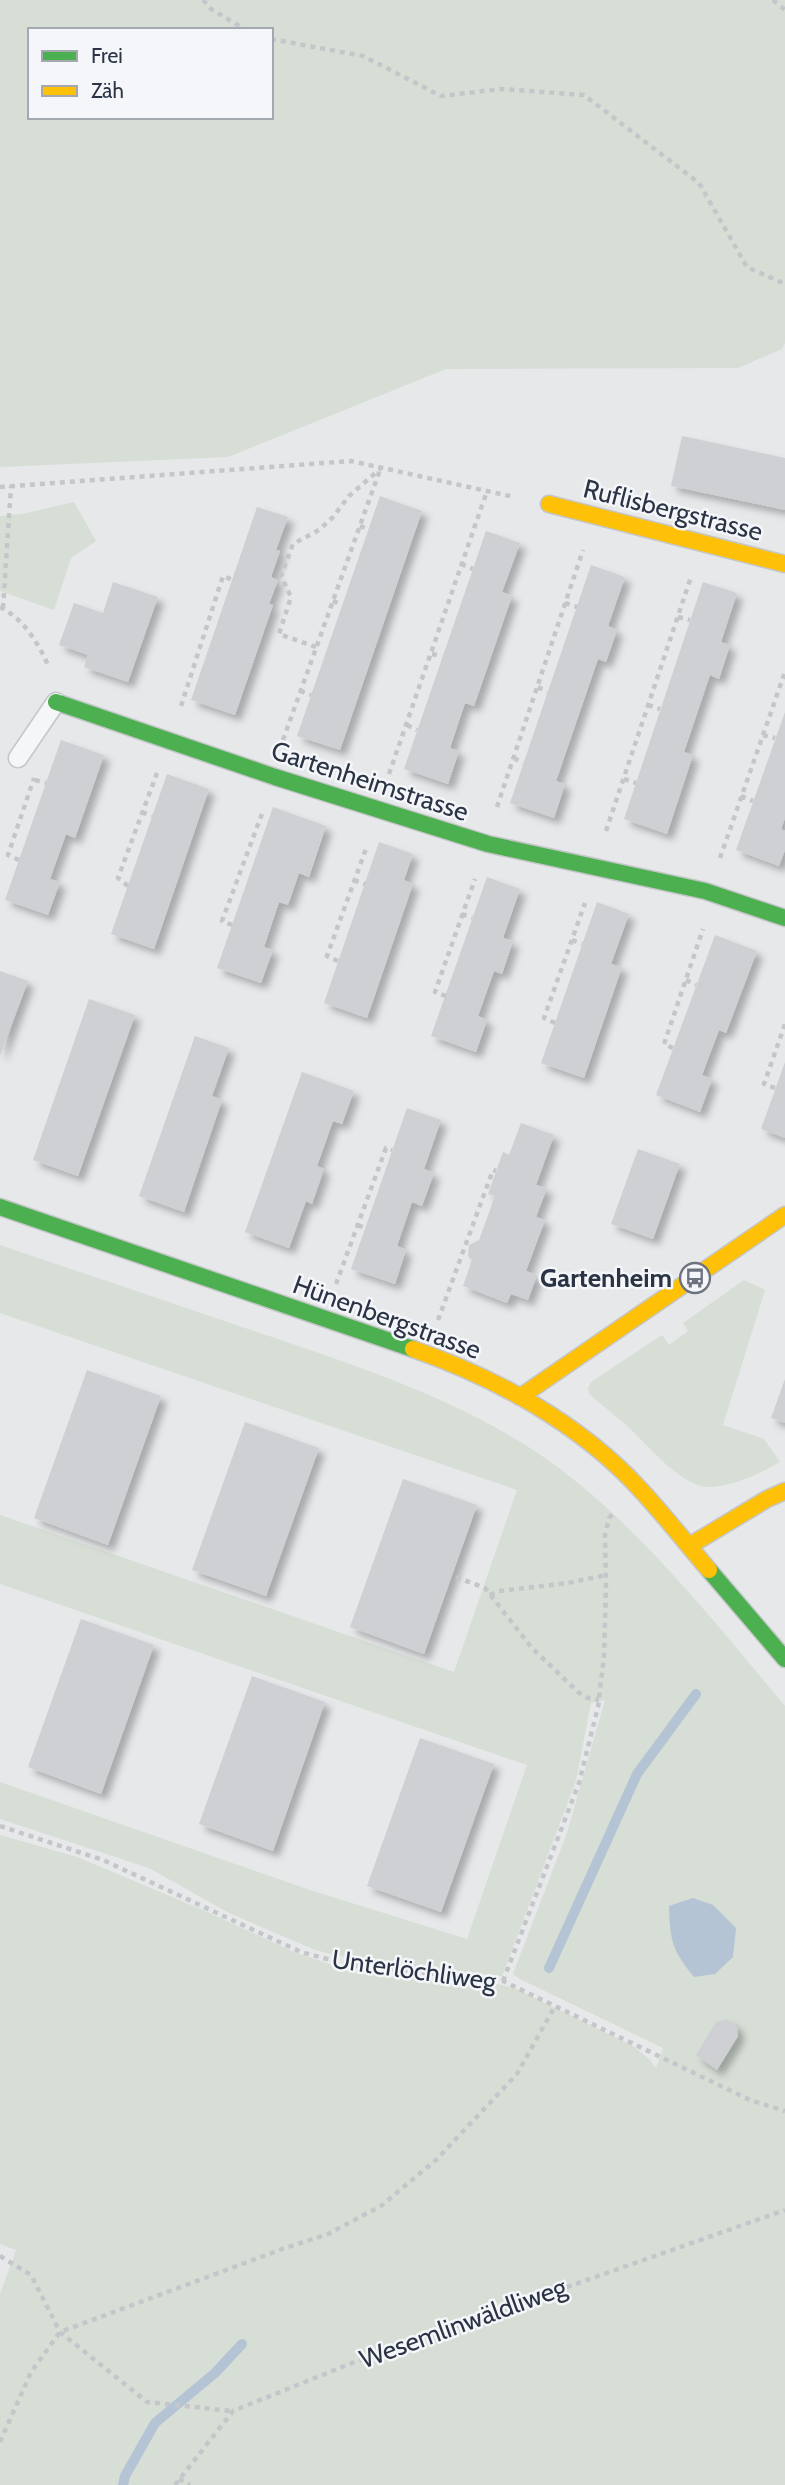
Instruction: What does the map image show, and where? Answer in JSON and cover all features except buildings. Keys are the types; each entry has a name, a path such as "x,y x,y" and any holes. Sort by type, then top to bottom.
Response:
{"street":[{"name":"Ruflisbergstrasse","path":"548,505 785,564"},
{"name":"Gartenheimstrasse","path":"56,702 275,777 488,844 715,895 785,918"},
{"name":"Hünenbergstrasse","path":"0,1207 445,1360 520,1397 558,1419 638,1487 785,1659"},
{"path":"520,1397 785,1215"},
{"path":"690,1546 785,1491"}],"lane":[{"path":"18,758 56,702"}],"path":[{"path":"204,0 211,9 243,28"},
{"path":"772,0 785,10"},
{"path":"273,39 363,56 441,96 502,89 584,95 699,183 747,267 785,284"},
{"path":"0,487 351,461 548,505"},
{"path":"275,777 274,764 381,467"},
{"path":"316,647 279,634 291,597 281,576 293,544 319,530 349,496 381,467"},
{"path":"11,486 2,608 26,628 40,647 49,668 56,702"},
{"path":"404,734 487,491"},
{"path":"488,844 491,825 594,516"},
{"path":"360,526 368,529"},
{"path":"555,1023 544,1018 598,868 602,844 703,543"},
{"path":"461,564 473,569"},
{"path":"190,680 223,576 233,580"},
{"path":"333,601 342,605"},
{"path":"565,603 577,607"},
{"path":"678,617 691,620"},
{"path":"432,654 443,656"},
{"path":"197,658 205,660"},
{"path":"734,818 785,672"},
{"path":"538,687 547,692"},
{"path":"300,691 312,695"},
{"path":"648,705 660,709"},
{"path":"407,725 417,730"},
{"path":"763,735 775,738"},
{"path":"128,886 118,878 169,742"},
{"path":"514,758 523,763"},
{"path":"624,779 636,783"},
{"path":"19,860 8,855 34,783 46,783"},
{"path":"741,796 753,801"},
{"path":"338,961 327,956 380,809"},
{"path":"142,812 152,816"},
{"path":"232,925 222,921 248,850 258,850"},
{"path":"446,996 435,992 476,876"},
{"path":"354,880 365,884"},
{"path":"673,1048 664,1044 715,895"},
{"path":"462,914 472,918"},
{"path":"572,940 582,944"},
{"path":"686,980 696,985"},
{"path":"775,1088 764,1084 785,1024"},
{"path":"339,1275 386,1148 393,1150"},
{"path":"437,1321 467,1247 493,1170 496,1171"},
{"path":"358,1225 365,1228"},
{"path":"503,1981 579,1783 599,1700 604,1656 605,1535 609,1518 617,1510"},
{"path":"490,1595 499,1591 568,1583 606,1575"},
{"path":"456,1577 485,1588 532,1648 578,1692 599,1700"},
{"name":"Unterlöchliweg","path":"0,1826 103,1860 301,1952 350,1965 503,1981 750,2100 785,2111"},
{"path":"0,2442 31,2372 60,2332 328,2234 381,2206 437,2159 517,2074 555,2006"},
{"name":"Wesemlinwäldliweg","path":"175,2485 233,2411 352,2363 785,2210"},
{"path":"0,2256 31,2275 60,2332 147,2402 233,2411"},
{"path":"179,2479 190,2485"}],"shaded area":[{"path":"0,0 785,0 785,343 782,349 738,368 446,369 228,457 0,467"},
{"path":"74,502 96,541 71,558 54,610 0,591 0,516 22,514"},
{"path":"0,1245 380,1375 455,1407 525,1445 559,1468 620,1520 678,1580 785,1706 785,2485 0,2485 0,2294 16,2250 0,2244 0,1835 77,1857 294,1952 356,1973 452,1983 498,1984 517,1989 633,2046 656,2068 663,2048 513,1974 567,1833 605,1700 591,1703 576,1781 502,1976 409,1968 315,1950 229,1913 149,1868 0,1819 0,1782 310,1890 467,1939 527,1765 0,1584 0,1515 454,1672 517,1490 0,1313"},
{"path":"744,1280 765,1290 723,1425 764,1439 780,1462 737,1482 709,1487 698,1485 665,1463 589,1394 588,1388 591,1382 662,1335 669,1345 688,1331 683,1323"}],"water":[{"path":"693,1898 713,1905 736,1928 733,1957 715,1974 694,1977 674,1944 669,1906"}],"waterway":[{"path":"549,1968 637,1774 696,1694"},
{"path":"123,2485 125,2476 155,2423 215,2373 242,2344"}],"traffic: fast":[{"path":"56,702 275,777 488,844 705,891 785,918"},
{"path":"0,1207 413,1349"},
{"path":"709,1570 785,1659"}],"traffic: slow":[{"path":"549,504 785,564"},
{"path":"520,1397 785,1215"},
{"path":"413,1349 505,1389 535,1405 590,1443 639,1488 709,1570"},
{"path":"689,1546 785,1491"}],"place":[{"name":"Gartenheim","path":"695,1278"}]}
